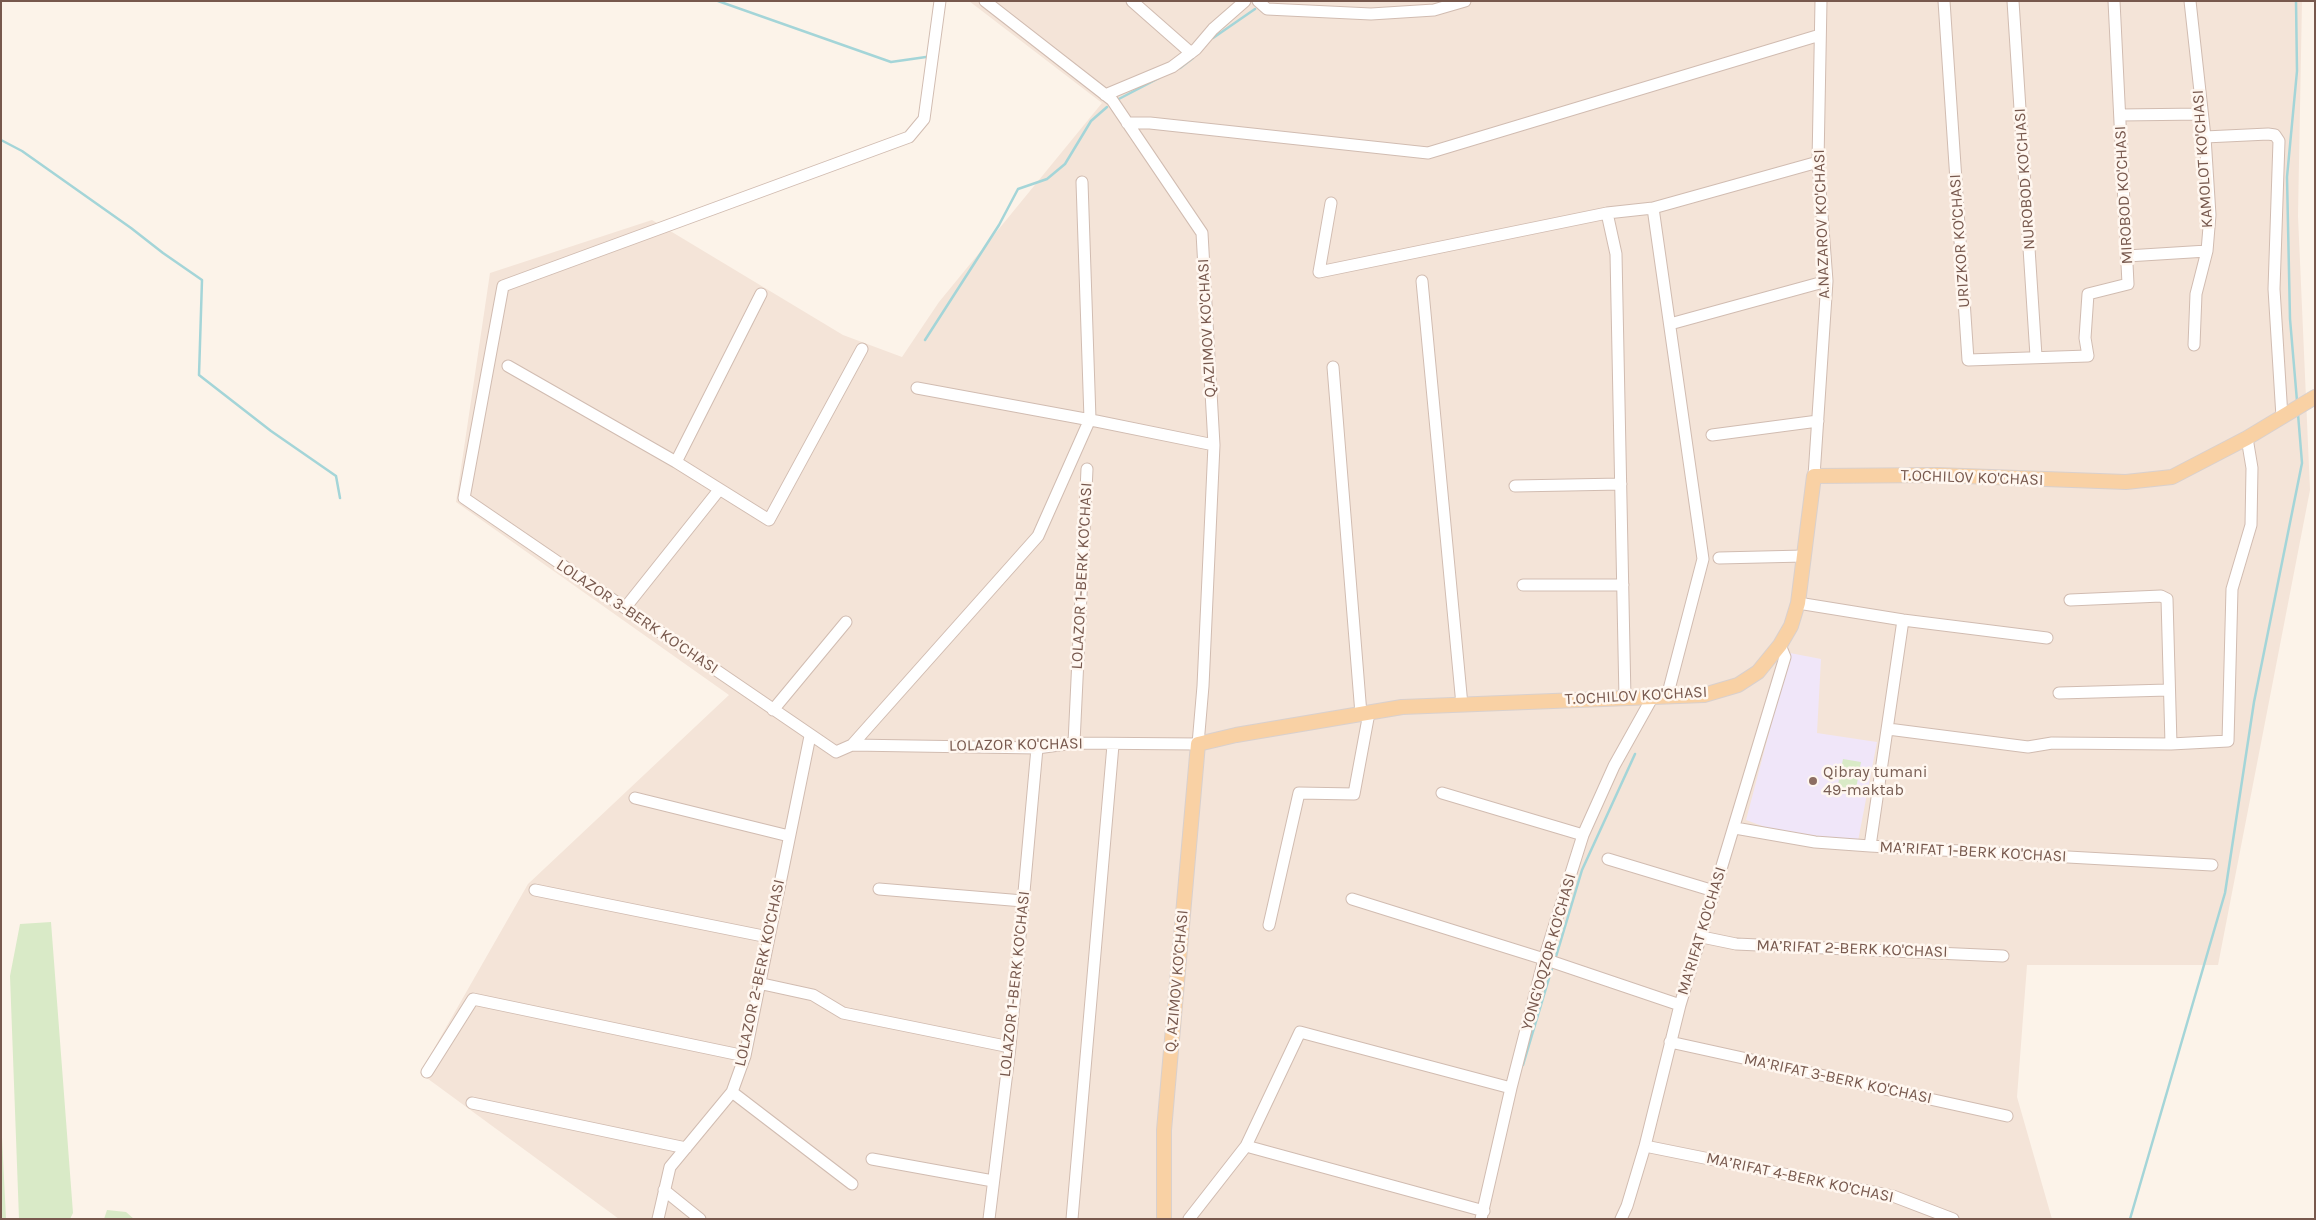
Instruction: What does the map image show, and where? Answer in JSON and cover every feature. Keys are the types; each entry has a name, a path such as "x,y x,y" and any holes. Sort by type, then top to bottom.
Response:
{"main road":[{"name":"T.OCHILOV KO'CHASI","path":"1198,744 1402,707 1704,695 1738,685 1758,672 1780,646 1791,626 1798,603 1814,476 1938,476 2126,482 2172,477 2247,438 2298,408"},
{"name":"Q. AZIMOV KO'CHASI","path":"1164,1219 1164,1130 1198,744"}],"street":[{"name":"LOLAZOR 3-BERK KO'CHASI","path":"810,736 464,498 503,286 910,137 924,119 940,1"},
{"path":"1132,1 1191,53"},
{"path":"1105,94 1172,67 1191,53 1213,29 1245,1"},
{"path":"1258,1 1268,9 1371,14 1434,10 1465,1"},
{"name":"A.NAZAROV KO'CHASI","path":"1814,476 1827,281 1818,162 1820,1"},
{"name":"URIZKOR KO'CHASI","path":"1944,1 1968,360 2036,356 2088,356"},
{"name":"NUROBOD KO'CHASI","path":"2013,1 2036,356"},
{"name":"MIROBOD KO'CHASI","path":"2088,356 2085,338 2088,294 2128,284 2114,1"},
{"name":"KAMOLOT KO'CHASI","path":"2190,1 2205,136 2210,215 2207,251 2196,294 2194,345"},
{"name":"Q.AZIMOV KO'CHASI","path":"991,3 1112,100 1202,233 1214,445 1203,686 1198,744"},
{"path":"1127,124 1150,123 1428,153 1820,35"},
{"path":"2120,115 2202,114"},
{"path":"2205,136 2268,134 2274,135 2280,141 2274,290 2298,408"},
{"path":"1331,203 1319,272 1607,213 1653,208 1818,162"},
{"path":"852,745 1038,536 1090,419 1082,182"},
{"path":"1653,208 1703,559 1667,697"},
{"path":"1607,213 1616,254 1625,698"},
{"path":"2127,256 2207,251"},
{"path":"1422,281 1462,705"},
{"path":"1670,324 1827,281"},
{"path":"676,462 761,294"},
{"path":"508,366 676,462 769,520 862,349"},
{"path":"1269,925 1299,793 1354,794 1365,713 1334,368"},
{"path":"917,388 1090,419 1214,445"},
{"path":"1712,435 1818,420"},
{"path":"1888,729 2028,747 2052,743 2170,744 2228,742 2232,589 2251,525 2252,468 2247,438"},
{"name":"LOLAZOR 1-BERK KO'CHASI","path":"1074,744 1087,469"},
{"path":"1515,486 1621,484"},
{"path":"625,608 719,490"},
{"path":"1719,558 1804,556"},
{"path":"1524,585 1623,585"},
{"path":"2070,600 2161,596 2167,599 2170,744"},
{"path":"1798,603 1903,620 2047,638"},
{"path":"1870,846 1903,620"},
{"path":"773,710 846,622"},
{"name":"MA'RIFAT KO'CHASI","path":"1621,1219 1627,1206 1645,1146 1680,1005 1735,828 1785,657 1780,646"},
{"path":"2059,693 2168,690"},
{"name":"YONG'OQZOR KO'CHASI","path":"1483,1215 1511,1088 1544,959 1584,835 1614,766 1652,698"},
{"name":"LOLAZOR KO'CHASI","path":"810,736 836,752 852,745 1037,748 1074,744 1198,744"},
{"name":"LOLAZOR 2-BERK KO'CHASI","path":"658,1219 670,1167 732,1092 745,1056 758,983 810,736"},
{"path":"1072,1219 1113,745"},
{"name":"LOLAZOR 1-BERK KO'CHASI","path":"989,1219 1010,1047 1037,748"},
{"path":"1442,793 1584,835"},
{"path":"635,798 790,836"},
{"name":"MA’RIFAT 1-BERK KO'CHASI","path":"1735,828 1814,842 2212,865"},
{"path":"1608,859 1714,891"},
{"path":"879,889 1023,901"},
{"path":"535,890 768,938"},
{"path":"1352,899 1544,959 1680,1005"},
{"name":"MA’RIFAT 2-BERK KO'CHASI","path":"1702,937 1736,944 2003,956"},
{"path":"758,983 813,995 843,1013 1010,1047"},
{"path":"427,1072 473,999 745,1056"},
{"path":"1189,1219 1246,1146 1300,1032 1511,1088"},
{"name":"MA’RIFAT 3-BERK KO'CHASI","path":"1670,1042 2008,1116"},
{"path":"732,1092 852,1184"},
{"path":"472,1103 686,1148"},
{"path":"1246,1146 1483,1215"},
{"name":"MA’RIFAT 4-BERK KO'CHASI","path":"1645,1146 1893,1196 1953,1219"},
{"path":"872,1159 993,1180"},
{"path":"664,1190 700,1219"}],"shaded area":[{"path":"969,1 2302,1 2298,216 2310,490 2218,965 2027,965 2017,1097 2052,1219 619,1219 420,1073 528,884 729,695 456,502 490,273 652,220 843,335 902,357 939,302 1102,103"},
{"name":"Qibray tumani 49-maktab","path":"1790,653 1821,659 1817,733 1877,742 1858,841 1773,830 1746,820"}],"green space":[{"path":"1843,759 1861,762 1855,794 1837,790"},
{"path":"51,922 73,1213 70,1219 19,1219 10,976 20,924"},
{"path":"1,1117 6,1219 1,1219"},
{"path":"107,1210 126,1212 134,1219 104,1219"}],"waterway":[{"path":"718,1 891,62 926,57"},
{"path":"2296,1 2297,71 2287,177 2290,319 2297,401"},
{"path":"1213,38 1255,9"},
{"path":"1180,68 1193,58"},
{"path":"1115,101 1159,78"},
{"path":"925,340 999,225 1018,189 1047,179 1065,164 1091,121 1107,107"},
{"path":"1,140 22,151 202,280 199,375 271,431 336,476 340,498"},
{"path":"2130,1219 2225,893 2254,702 2302,463 2298,414"},
{"path":"1555,960 1582,870 1635,754"},
{"path":"1523,1065 1553,965"}],"place":[{"name":"Qibray tumani 49-maktab","path":"1813,781"}]}
